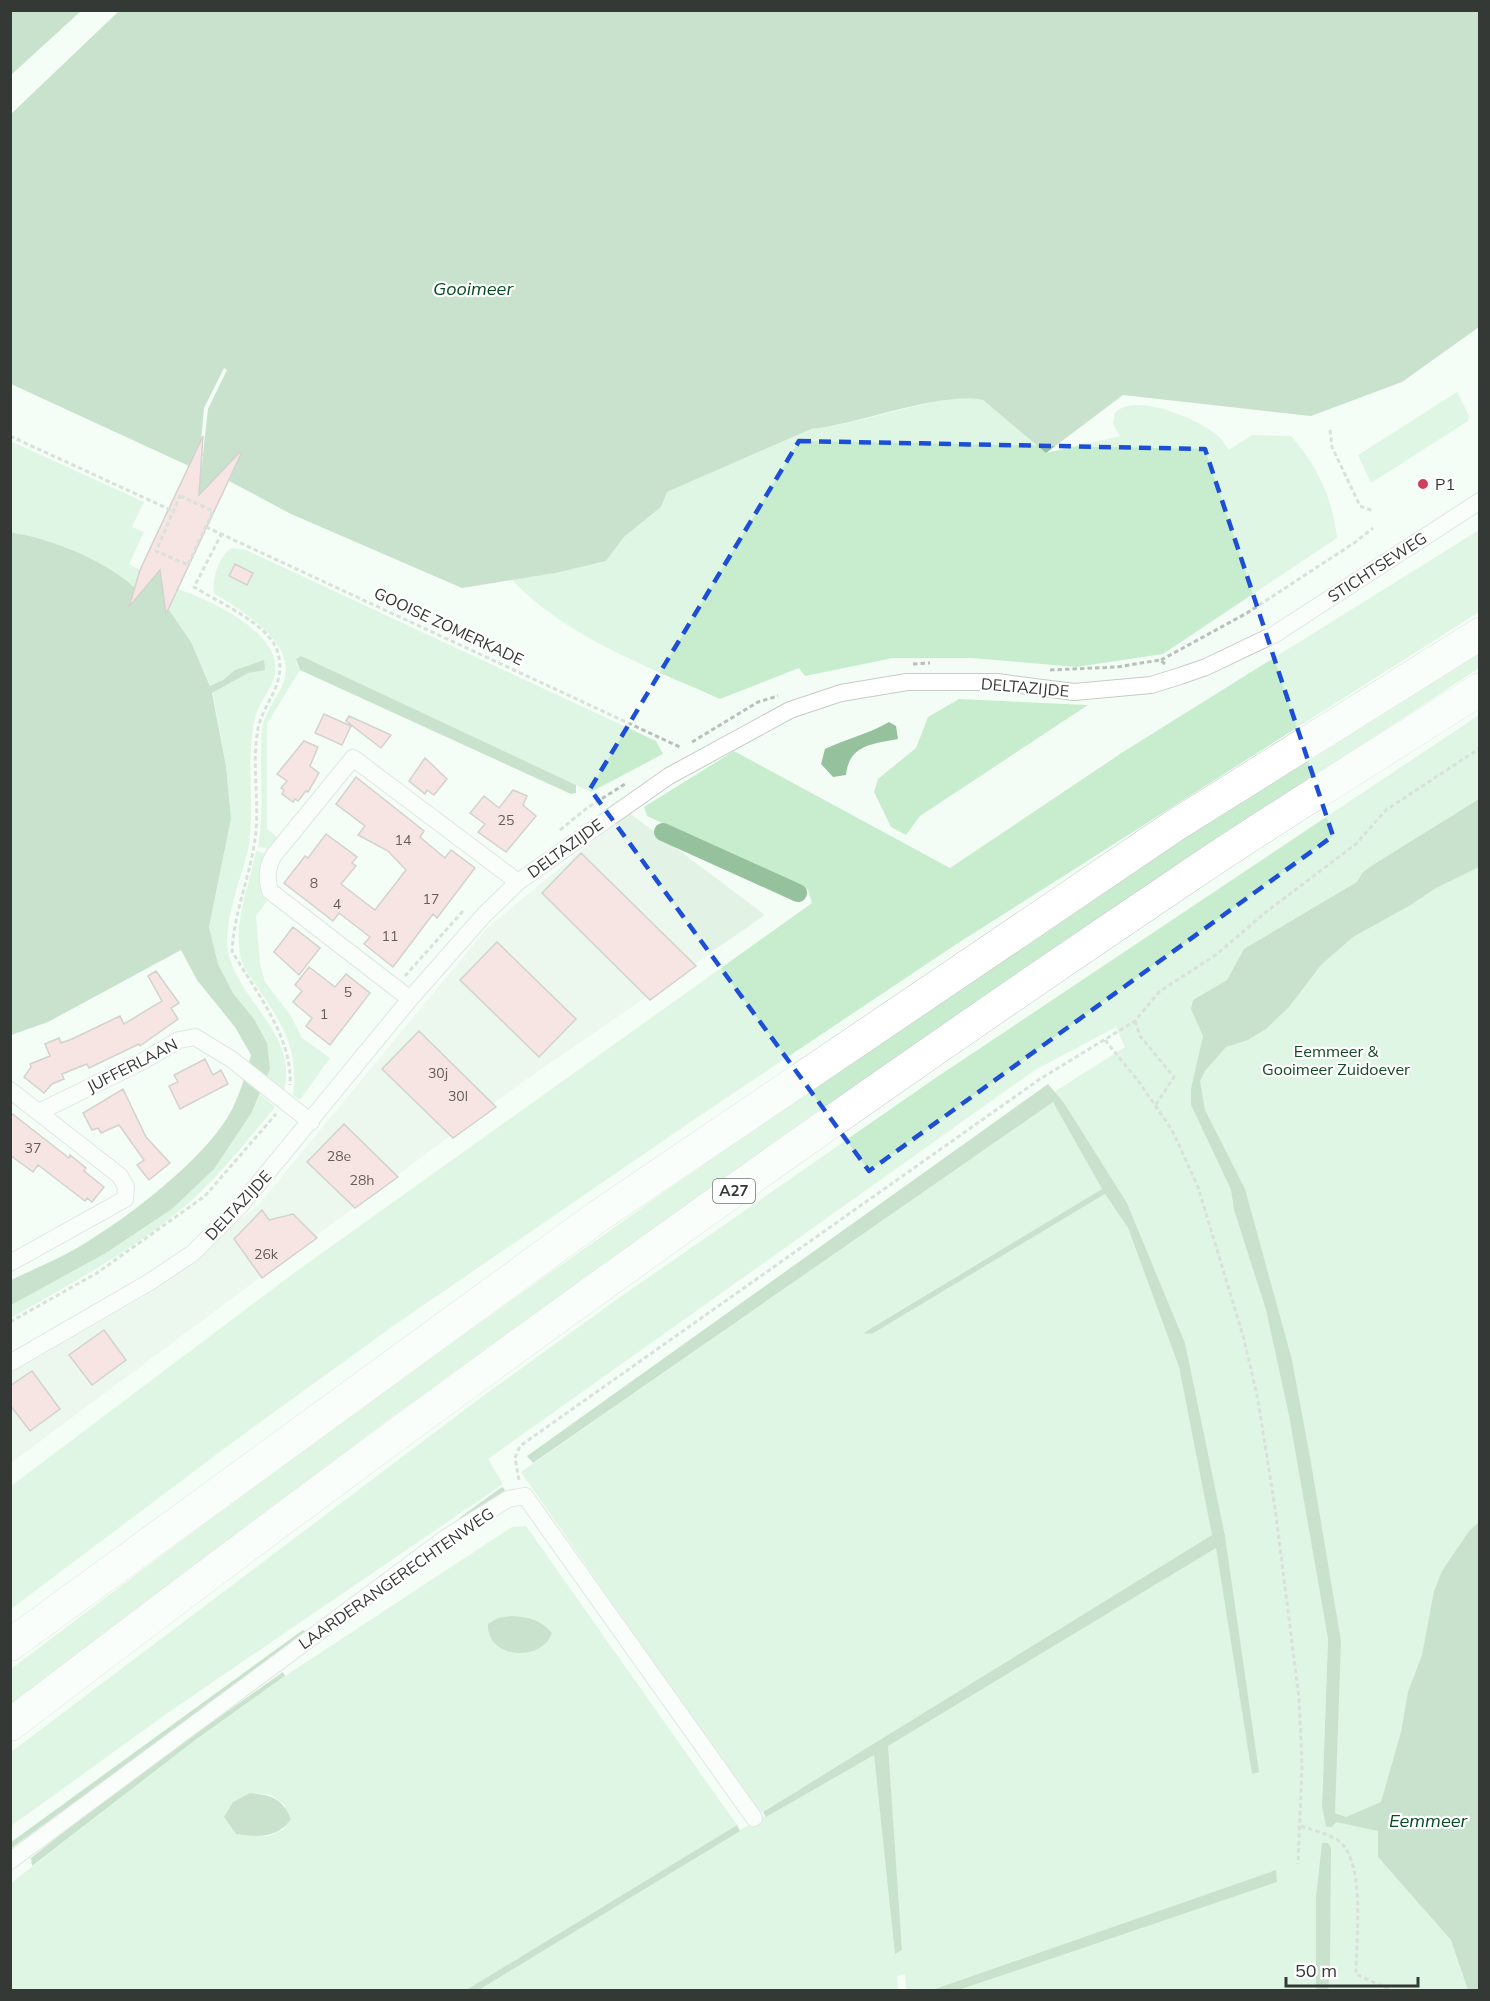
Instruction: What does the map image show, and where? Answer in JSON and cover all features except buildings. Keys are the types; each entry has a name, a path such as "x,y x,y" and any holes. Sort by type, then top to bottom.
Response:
{"highway":[{"path":"10,1645 597,1217 1174,826 1479,634"},
{"name":"A27","path":"10,1725 159,1611 631,1263 1187,877 1479,689"}],"street":[{"name":"STICHTSEWEG","path":"1275,634 1479,501"},
{"name":"DELTAZIJDE","path":"10,1363 148,1283 194,1252 240,1206 466,934 518,882 669,776 800,706 841,693 907,682 997,682 1074,692 1151,685 1206,667 1275,634"},
{"path":"410,999 270,891 268,884 268,865 274,855 354,758 518,882"},
{"name":"JUFFERLAAN","path":"39,1112 143,1061 179,1040 195,1037 231,1059 311,1122"},
{"path":"10,1090 120,1176 126,1187 125,1199 10,1263"},
{"path":"525,1496 754,1818"},
{"name":"LAARDERANGERECHTENWEG","path":"10,1861 447,1537 508,1499 525,1496"}],"path":[{"path":"1330,430 1332,447 1360,506 1373,511"},
{"path":"10,436 173,511"},
{"path":"180,496 213,511 188,565 156,551 173,511 180,496"},
{"name":"GOOISE ZOMERKADE","path":"206,527 682,748"},
{"path":"1160,660 1247,613 1373,528"},
{"path":"10,1322 97,1273 205,1196 280,1097 291,1067 285,1045 232,951 233,933 255,839 257,733 265,709 280,683 278,652 261,627 194,587 222,533"},
{"path":"525,1496 515,1469 515,1458 520,1446 1040,1079 1135,1021 1159,992 1217,954 1266,912 1356,844 1386,810 1479,748"},
{"path":"1135,1021 1140,1036 1174,1077 1155,1106"},
{"path":"1105,1040 1172,1130 1198,1187 1244,1339 1258,1400 1289,1600 1299,1698 1302,1767 1298,1864"},
{"path":"1300,1826 1335,1839 1346,1848 1356,1880 1356,1974 1390,1990"}],"highlighted area":[{"path":"799,441 1205,449 1333,836 869,1171 590,789"}],"shaded area":[{"path":"628,812 765,915 517,1086 11,1463 10,1373 150,1293 258,1205 488,927"}],"green space":[{"path":"1457,392 1469,416 1468,421 1371,483 1358,455"},
{"path":"970,397 983,400 1046,453 1120,436 1113,424 1115,413 1124,407 1136,405 1150,406 1182,415 1217,435 1229,450 1252,435 1291,436 1309,459 1328,496 1337,538 1163,654 1076,667 972,658 893,658 805,676 799,668 720,699 609,649 582,634 533,600 511,579 606,561 624,537 661,507 667,492 811,429 930,403"},
{"path":"10,441 144,502 132,527 144,532 129,564 140,570 135,587 76,553 44,540 11,532"},
{"path":"1479,530 1479,612 955,945 695,1119 393,1326 233,1442 11,1609 11,1486 294,1273 812,903 808,890 647,816 644,807 734,751 950,868 1123,752"},
{"path":"232,548 246,550 656,741 663,754 591,792 298,657 296,663 300,670 267,724 267,829 280,839 271,849 258,847 261,818 263,724 284,681 286,667 282,653 264,629 238,608 214,593 217,568 227,551","holes":["235,564 253,573 247,585 229,576"]},
{"path":"178,589 218,606 245,623 267,644 275,664 273,681 257,711 252,734 250,834 248,850 230,917 227,944 236,973 267,1020 283,1053 286,1071 284,1091 267,1077 254,1019 233,993 218,964 209,927 231,819 226,766 212,689 191,642 165,604 169,607"},
{"path":"1479,653 1479,668 1304,783 550,1304 385,1422 11,1707 11,1669 291,1460 575,1255 1007,956 1193,833"},
{"path":"959,699 1088,705 920,816 906,835 891,827 874,792 878,779 916,748 928,717"},
{"name":"Eemmeer & Gooimeer Zuidoever","path":"1479,715 1479,1990 959,1990 1276,1882 1275,1871 932,1990 906,1990 905,1974 897,1976 898,1990 479,1990 740,1830 874,1754 896,1954 902,1950 887,1746 1216,1547 1258,1772 1185,1343 1127,1203 1054,1092 1125,1047 1116,1027 1035,1070 488,1459 503,1484 169,1712 11,1826 11,1752 483,1396 616,1300 934,1079","holes":["1191,1105 1249,1213 1308,1481 1338,1677 1326,1827 1322,1807 1328,1639 1289,1416 1266,1310 1234,1210 1231,1190"]},
{"path":"256,851 268,854 261,889 269,898 256,916 260,964 265,982 291,1016 302,1038 330,1058 300,1100 293,1095 292,1057 282,1026 243,965 240,951 242,908"},
{"path":"260,1094 275,1107 229,1162 192,1200 159,1227 118,1255 11,1318 10,1305 106,1253 172,1209 252,1112"},
{"path":"1053,1101 1102,1189 864,1332 872,1334 1105,1194 1128,1228 1179,1367 1213,1536 763,1812 758,1812 521,1472"},
{"path":"526,1526 737,1825 466,1990 11,1990 11,1883 198,1738 285,1676 512,1527","holes":["524,1617 546,1626 498,1618","251,1793 271,1795 285,1805 284,1829 270,1836 254,1836"]}],"water":[{"name":"Gooimeer","path":"11,11 1479,11 1479,327 1402,382 1311,416 1123,395 1046,453 983,400 965,398 922,404 811,429 667,492 661,507 624,537 606,561 555,573 462,588 291,514 229,481 233,472 227,466 207,495 199,512 165,604 191,642 210,686 223,680 235,670 264,660 265,670 248,673 212,693 226,766 231,819 209,927 218,964 233,993 254,1019 267,1043 270,1069 252,1112 214,1169 172,1209 106,1253 11,1305 11,1280 61,1257 95,1237 155,1194 192,1160 221,1127 236,1102 251,1055 235,1027 197,980 181,950 48,1022 11,1035 10,532 63,546 113,571 141,593 149,584 201,471 203,456 195,454 189,466 11,384"},
{"path":"301,656 576,785 576,793 571,794 300,670 296,659"},
{"path":"889,722 896,726 898,739 871,745 857,752 848,765 846,775 833,777 821,764 825,749"},
{"name":"Eemmeer","path":"1479,799 1479,867 1436,888 1353,937 1321,965 1289,1007 1266,1029 1248,1040 1226,1047 1205,1071 1200,1081 1205,1110 1245,1189 1292,1360 1310,1457 1341,1641 1335,1813 1346,1817 1381,1802 1401,1732 1408,1692 1422,1655 1434,1591 1442,1571 1469,1531 1479,1522 1480,1990 1468,1990 1451,1940 1378,1857 1378,1831 1336,1822 1332,1827 1326,1827 1322,1807 1328,1639 1289,1416 1266,1310 1234,1210 1231,1190 1191,1105 1191,1089 1203,1036 1191,1009 1193,1000 1227,980 1244,949 1357,882 1363,872 1376,863"},
{"path":"1048,1084 1064,1103 1127,1203 1185,1343 1225,1536 1259,1772 1252,1774 1216,1548 888,1746 902,1950 895,1954 874,1755 766,1817 763,1812 1212,1535 1179,1367 1128,1228 1105,1194 872,1334 863,1333 1102,1189 1053,1102 533,1463 527,1456"},
{"path":"512,1616 534,1620 544,1625 552,1633 546,1643 527,1653 505,1650 490,1636 488,1624 498,1618"},
{"path":"283,1672 285,1676 198,1738 32,1866 31,1858 122,1786"},
{"path":"250,1793 276,1799 291,1819 286,1826 266,1835 236,1834 224,1817 233,1802"},
{"path":"737,1825 740,1831 479,1990 466,1990"},
{"path":"1322,1843 1328,1843 1331,1848 1330,1971 1328,1990 1316,1990 1316,1897"},
{"path":"1276,1870 1277,1882 959,1990 932,1990"}],"pier":[{"path":"81,11 119,11 11,114 11,75"},
{"path":"224,368 227,370 208,409 203,454 200,454 204,408"}],"waterway":[{"path":"663,832 798,893"},
{"path":"462,1519 502,1490"},
{"path":"10,1846 303,1633"}],"place":[{"name":"P1","path":"1423,484"}]}
